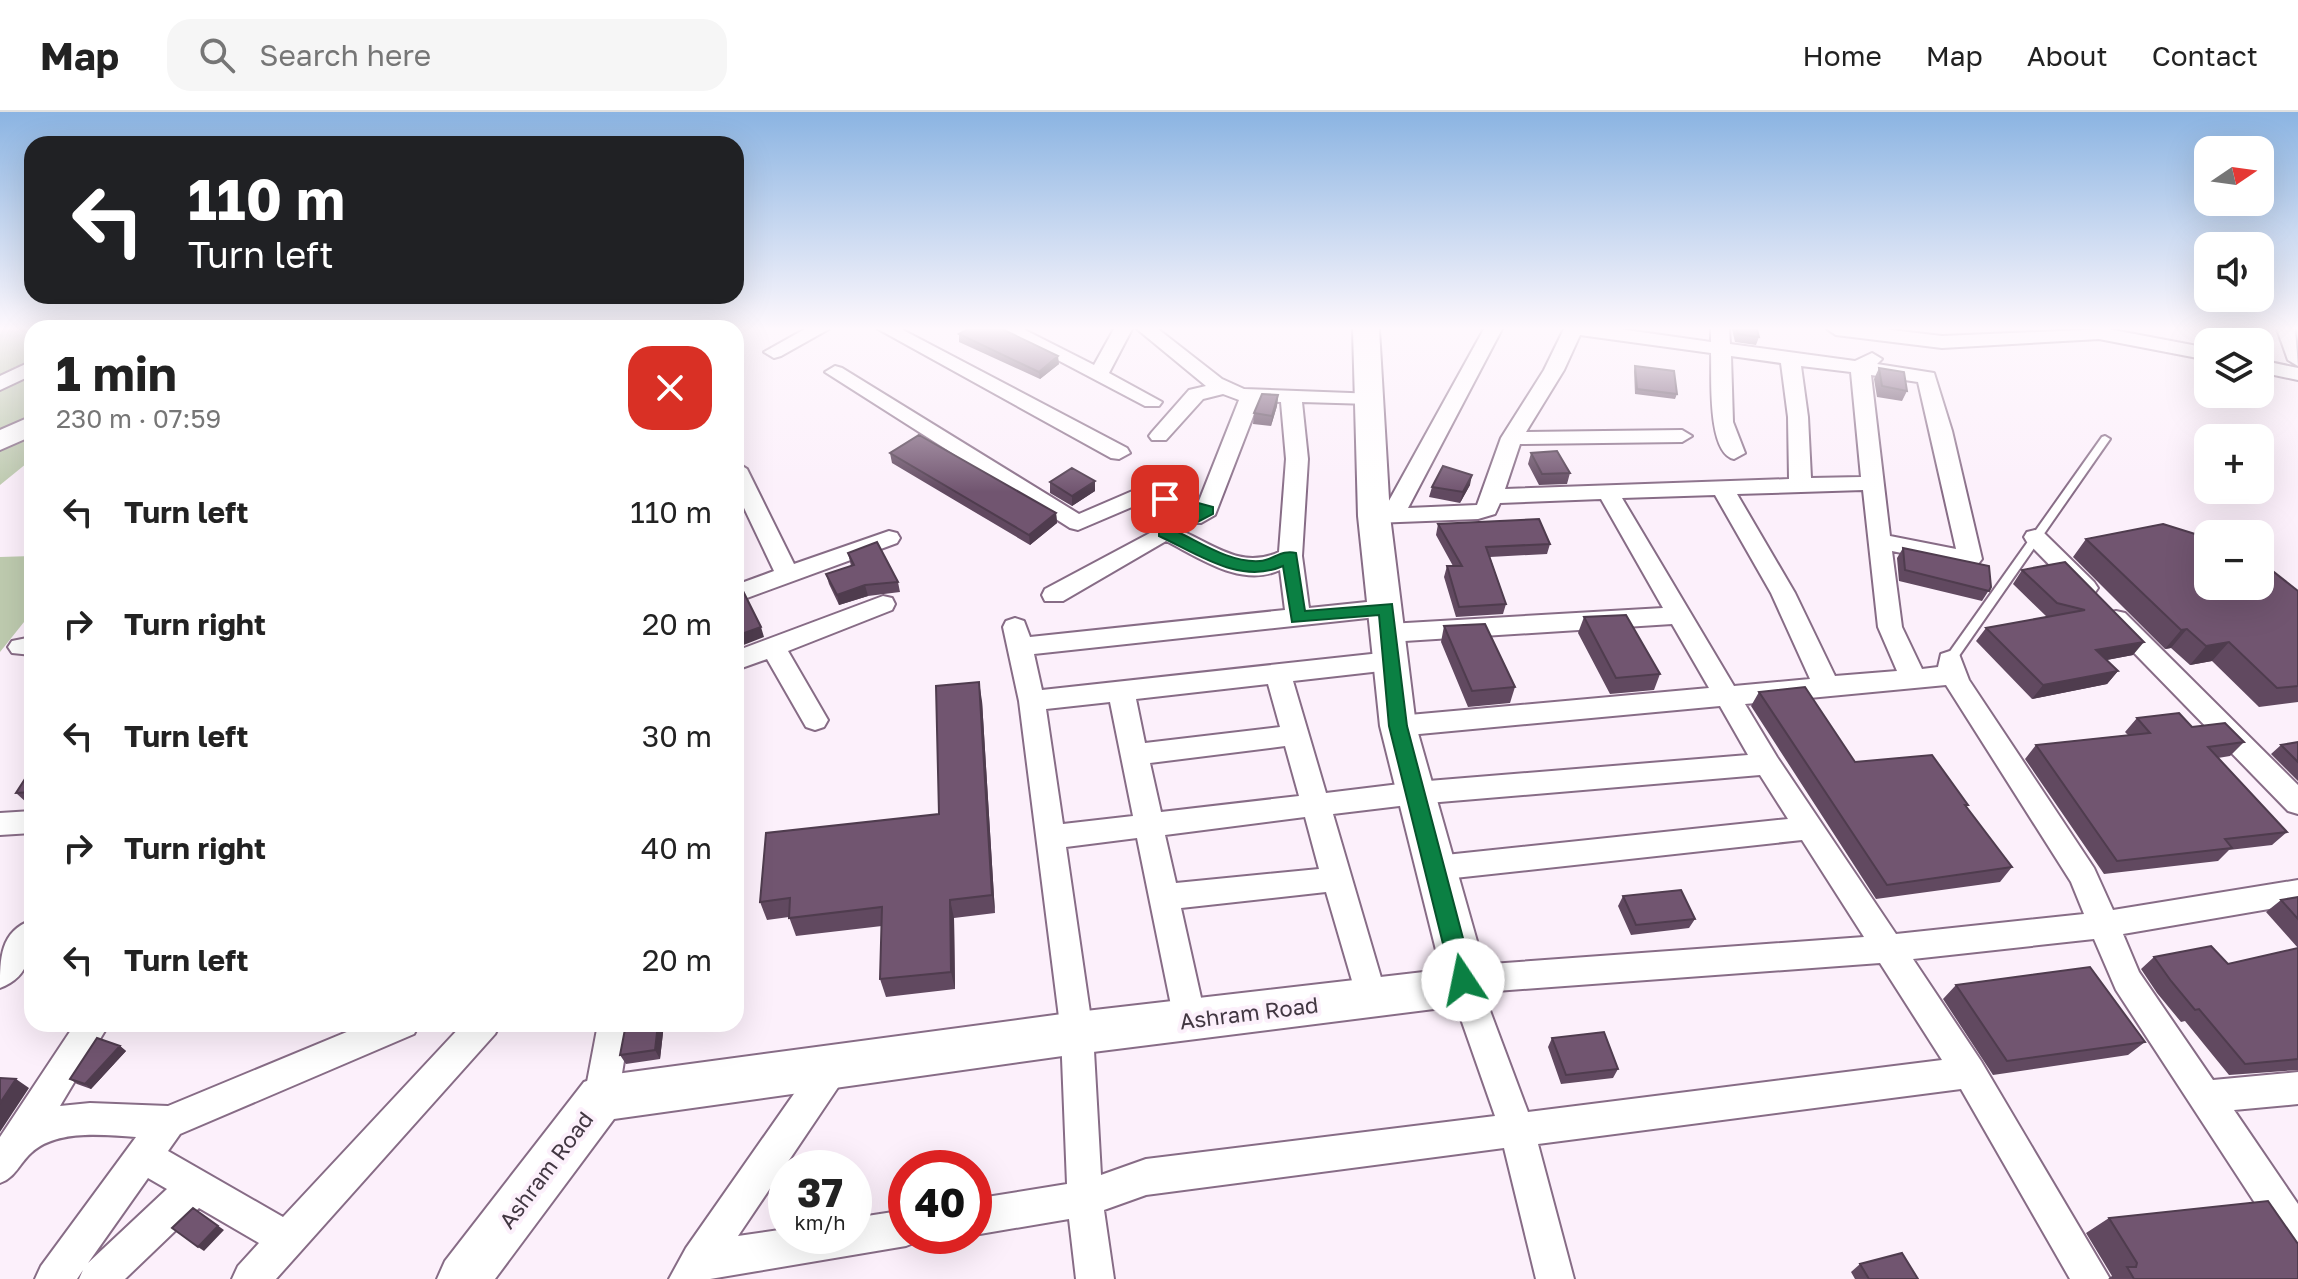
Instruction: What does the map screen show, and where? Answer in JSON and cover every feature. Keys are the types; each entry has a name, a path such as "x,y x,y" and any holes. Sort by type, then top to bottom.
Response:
{"street":[{"path":"853,383 1078,523 1144,493 1207,510"},
{"path":"989,383 1119,453"},
{"path":"1115,383 1152,402"},
{"path":"1217,383 1251,395 1370,398"},
{"path":"1369,383 1384,516 1389,634 1398,726 1436,868 1462,982 1517,1129 1555,1279"},
{"path":"1384,516 1461,383"},
{"path":"1384,516 1487,509 1512,438 1546,383"},
{"path":"1722,383 1723,422 1734,453"},
{"path":"1794,383 1800,484"},
{"path":"1862,383 1890,627 1913,678"},
{"path":"1880,541 1970,559 1929,383"},
{"path":"1159,436 1196,394 1223,388"},
{"path":"1054,595 1207,510 1251,395"},
{"path":"1291,397 1297,459 1290,556 1298,618"},
{"path":"0,419 24,407"},
{"path":"0,441 24,429"},
{"path":"1512,438 1682,436"},
{"path":"1492,496 1874,483"},
{"path":"744,485 788,575"},
{"path":"1722,488 1783,593 1826,685"},
{"path":"1607,491 1767,764 1969,1072 2091,1279"},
{"path":"1165,532 1239,567 1266,567 1290,556"},
{"path":"2035,537 2298,803"},
{"path":"744,591 889,538"},
{"path":"744,658 883,604"},
{"path":"1095,1279 1085,1199 1077,1033 1032,701 1017,637 1298,618 1389,634 1678,615"},
{"path":"1032,701 1278,673 1389,634"},
{"path":"773,647 815,720"},
{"path":"1398,726 1913,678 1951,667 2084,877 2127,980 2298,1236"},
{"path":"1278,673 1371,998"},
{"path":"1121,691 1190,1020"},
{"path":"1134,755 1295,735"},
{"path":"1050,837 1416,793 1767,764"},
{"path":"1436,868 1809,828"},
{"path":"1164,897 1337,879"},
{"path":"1462,982 1886,949 2102,925 2298,892"},
{"path":"0,974 24,943"},
{"name":"Ashram Road","path":"463,1279 601,1098 1077,1033 1450,988 1462,982"},
{"path":"10,1153 88,1032"},
{"path":"10,1153 48,1124 66,1120 168,1122 384,1032"},
{"path":"251,1279 477,1032"},
{"path":"601,1098 613,1032"},
{"path":"693,1270 831,1069"},
{"path":"992,1214 1085,1199 1146,1177 1969,1072"},
{"path":"2206,1097 2298,1088"},
{"path":"54,1279 168,1122"},
{"path":"144,1156 286,1239"},
{"path":"98,1279 196,1186"},
{"path":"693,1270 888,1232"}],"lane":[{"path":"1951,667 2035,537 2105,439"}],"green space":[{"path":"0,383 24,383 24,466 0,485"},
{"path":"24,556 24,622 0,652 0,557"}],"building":[{"path":"1637,383 1676,383 1677,394 1637,389"},
{"path":"1882,383 1906,383 1907,391"},
{"path":"1262,394 1278,395 1272,416 1254,413"},
{"path":"919,435 1056,513 1029,535 890,453"},
{"path":"1557,451 1570,473 1542,474 1531,453"},
{"path":"1443,466 1472,475 1463,492 1432,487"},
{"path":"1072,468 1095,481 1072,496 1050,482"},
{"path":"1539,519 1550,544 1486,547 1506,604 1459,607 1447,566 1462,566 1438,524"},
{"path":"2163,524 2194,534 2194,600 2274,600 2274,572 2298,591 2298,686 2277,688 2229,642 2206,646 2187,629 2181,630 2086,539"},
{"path":"877,542 898,582 865,585 837,595 826,574 854,565 848,553"},
{"path":"1903,548 1989,566 1991,587 1989,591 1905,570"},
{"path":"2065,562 2144,642 2096,650 2118,671 2043,685 1986,628 2085,610 2057,603 2022,570"},
{"path":"744,593 761,627 744,633"},
{"path":"1626,615 1660,674 1616,678 1584,617"},
{"path":"1485,624 1515,687 1472,691 1444,626"},
{"path":"979,682 992,895 950,900 951,972 880,979 882,907 789,918 790,898 760,902 766,833 939,814 936,686"},
{"path":"1805,687 1855,762 1932,755 2012,867 1887,885 1759,692"},
{"path":"2179,713 2192,727 2225,723 2244,742 2208,747 2287,832 2225,839 2232,848 2117,861 2036,745 2150,733 2137,718"},
{"path":"2298,742 2298,762 2281,745"},
{"path":"24,780 24,792 16,793"},
{"path":"1681,890 1695,919 1636,925 1623,896"},
{"path":"2298,897 2298,919 2281,900"},
{"path":"2211,946 2228,964 2298,948 2298,1059 2245,1064 2199,1009 2195,1010 2154,957"},
{"path":"2090,967 2145,1042 2007,1061 1956,985"},
{"path":"624,1032 657,1032 655,1050 620,1055"},
{"path":"1604,1032 1618,1069 1566,1075 1552,1038"},
{"path":"97,1038 120,1046 85,1084 70,1079"},
{"path":"0,1078 16,1079 0,1103"},
{"path":"2268,1201 2298,1244 2298,1279 2134,1279 2127,1267 2136,1267 2137,1263 2109,1218"},
{"path":"193,1208 218,1226 198,1247 172,1228"},
{"path":"1902,1253 1918,1279 1869,1279 1860,1264"}],"route":[{"path":"1165,499 1207,510 1165,532 1239,567 1266,567 1290,556 1299,619 1386,608 1398,726 1464,973 1463,980"}]}
